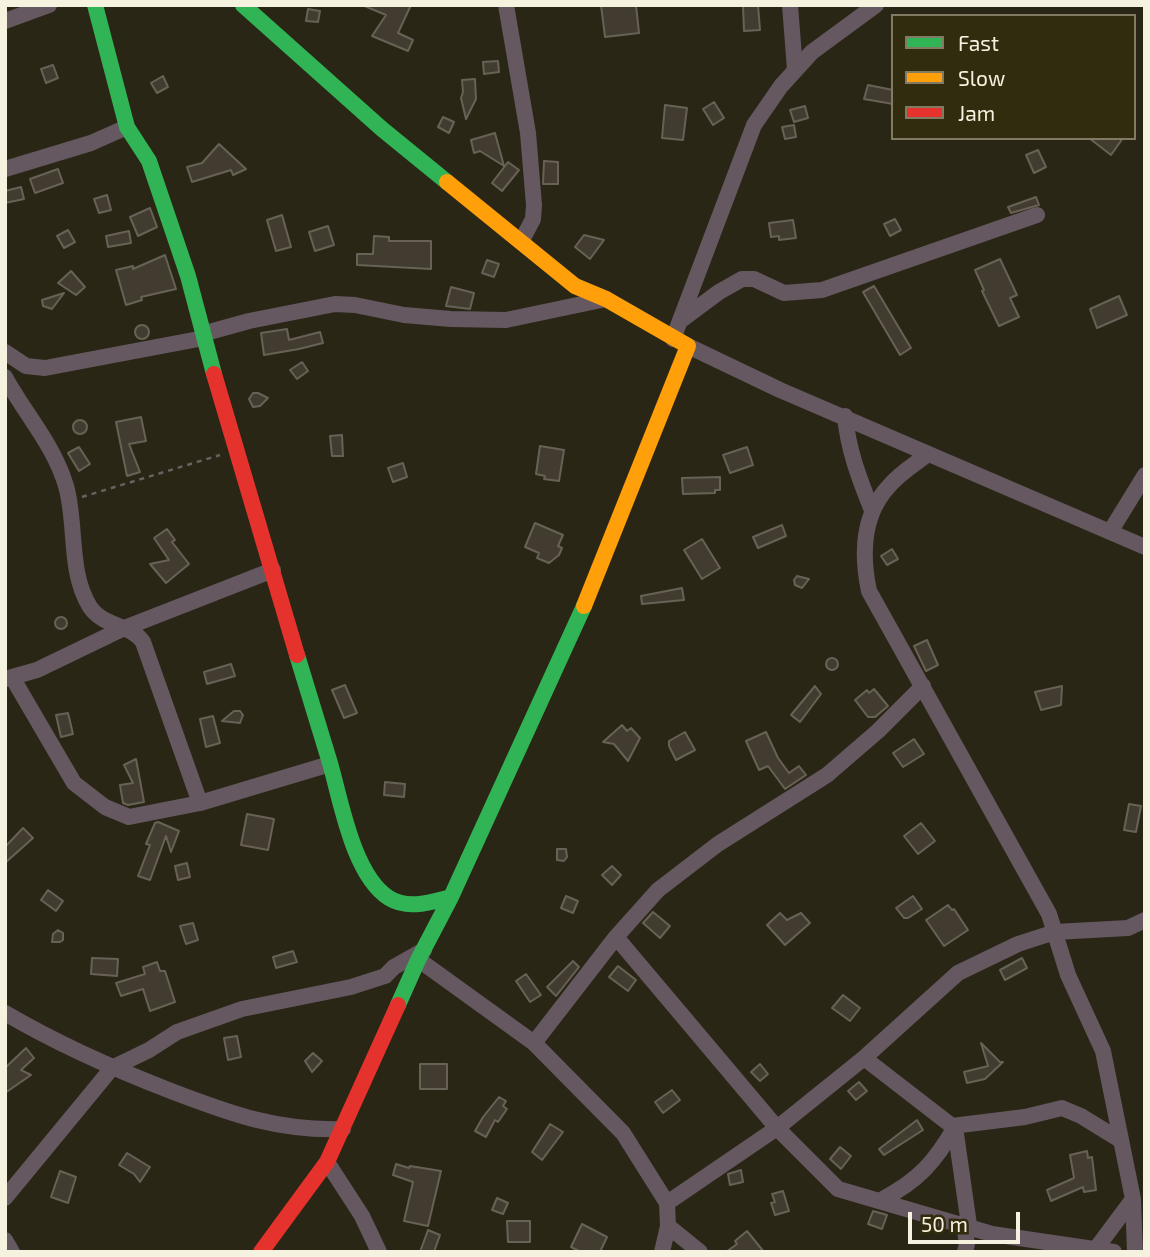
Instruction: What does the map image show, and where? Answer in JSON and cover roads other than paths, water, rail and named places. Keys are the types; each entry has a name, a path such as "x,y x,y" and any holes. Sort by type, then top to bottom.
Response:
{"street":[{"path":"5,21 49,5"},
{"path":"95,5 127,127 149,161 188,276 203,336 354,845 368,877 384,895 410,905 451,897"},
{"path":"243,5 382,129 575,286 606,299 681,342 780,390 1145,547"},
{"path":"506,5 528,132 534,205 533,219 521,242"},
{"path":"790,5 796,69"},
{"path":"261,1252 327,1162 421,955 451,897 575,630 681,342 680,321 754,125 781,86 812,52 876,5"},
{"path":"5,169 91,143 127,127"},
{"path":"680,321 719,292 742,279 754,279 784,293 822,290 1037,215"},
{"path":"5,352 26,366 45,368 203,336 249,321 335,304 428,317 506,320 606,299"},
{"path":"5,377 41,430 66,484 79,581 91,608 103,620 134,632 143,642 200,803"},
{"path":"845,416 847,439 871,508"},
{"path":"928,454 890,484 871,508 864,545 869,591 1049,914 1068,975 1103,1051 1133,1199 1135,1252"},
{"path":"1110,532 1145,475"},
{"path":"273,570 122,629 37,670 9,678 74,783 105,807 129,817 200,803 330,764"},
{"path":"534,1043 616,937 658,890 718,844 827,775 878,731 923,686"},
{"path":"667,1203 777,1128 864,1058 958,973 1018,944 1055,932 1128,928 1145,920"},
{"path":"616,937 777,1128 838,1189 992,1234 1114,1252"},
{"path":"421,955 534,1043 623,1133 667,1203 668,1226 662,1252"},
{"path":"5,1198 112,1068 149,1050 177,1032 242,1009 351,987 384,976 394,967 421,955"},
{"path":"5,1013 112,1068 219,1110 308,1130 343,1129"},
{"path":"864,1058 947,1124 955,1127 1025,1117 1062,1108 1081,1116 1120,1140"},
{"path":"881,1200 922,1174 939,1154 955,1127"},
{"path":"955,1127 966,1248 992,1234"},
{"path":"327,1162 362,1216 379,1252"},
{"path":"1095,1250 1133,1199"},
{"path":"668,1226 700,1252"},
{"path":"5,1240 12,1252"}]}
